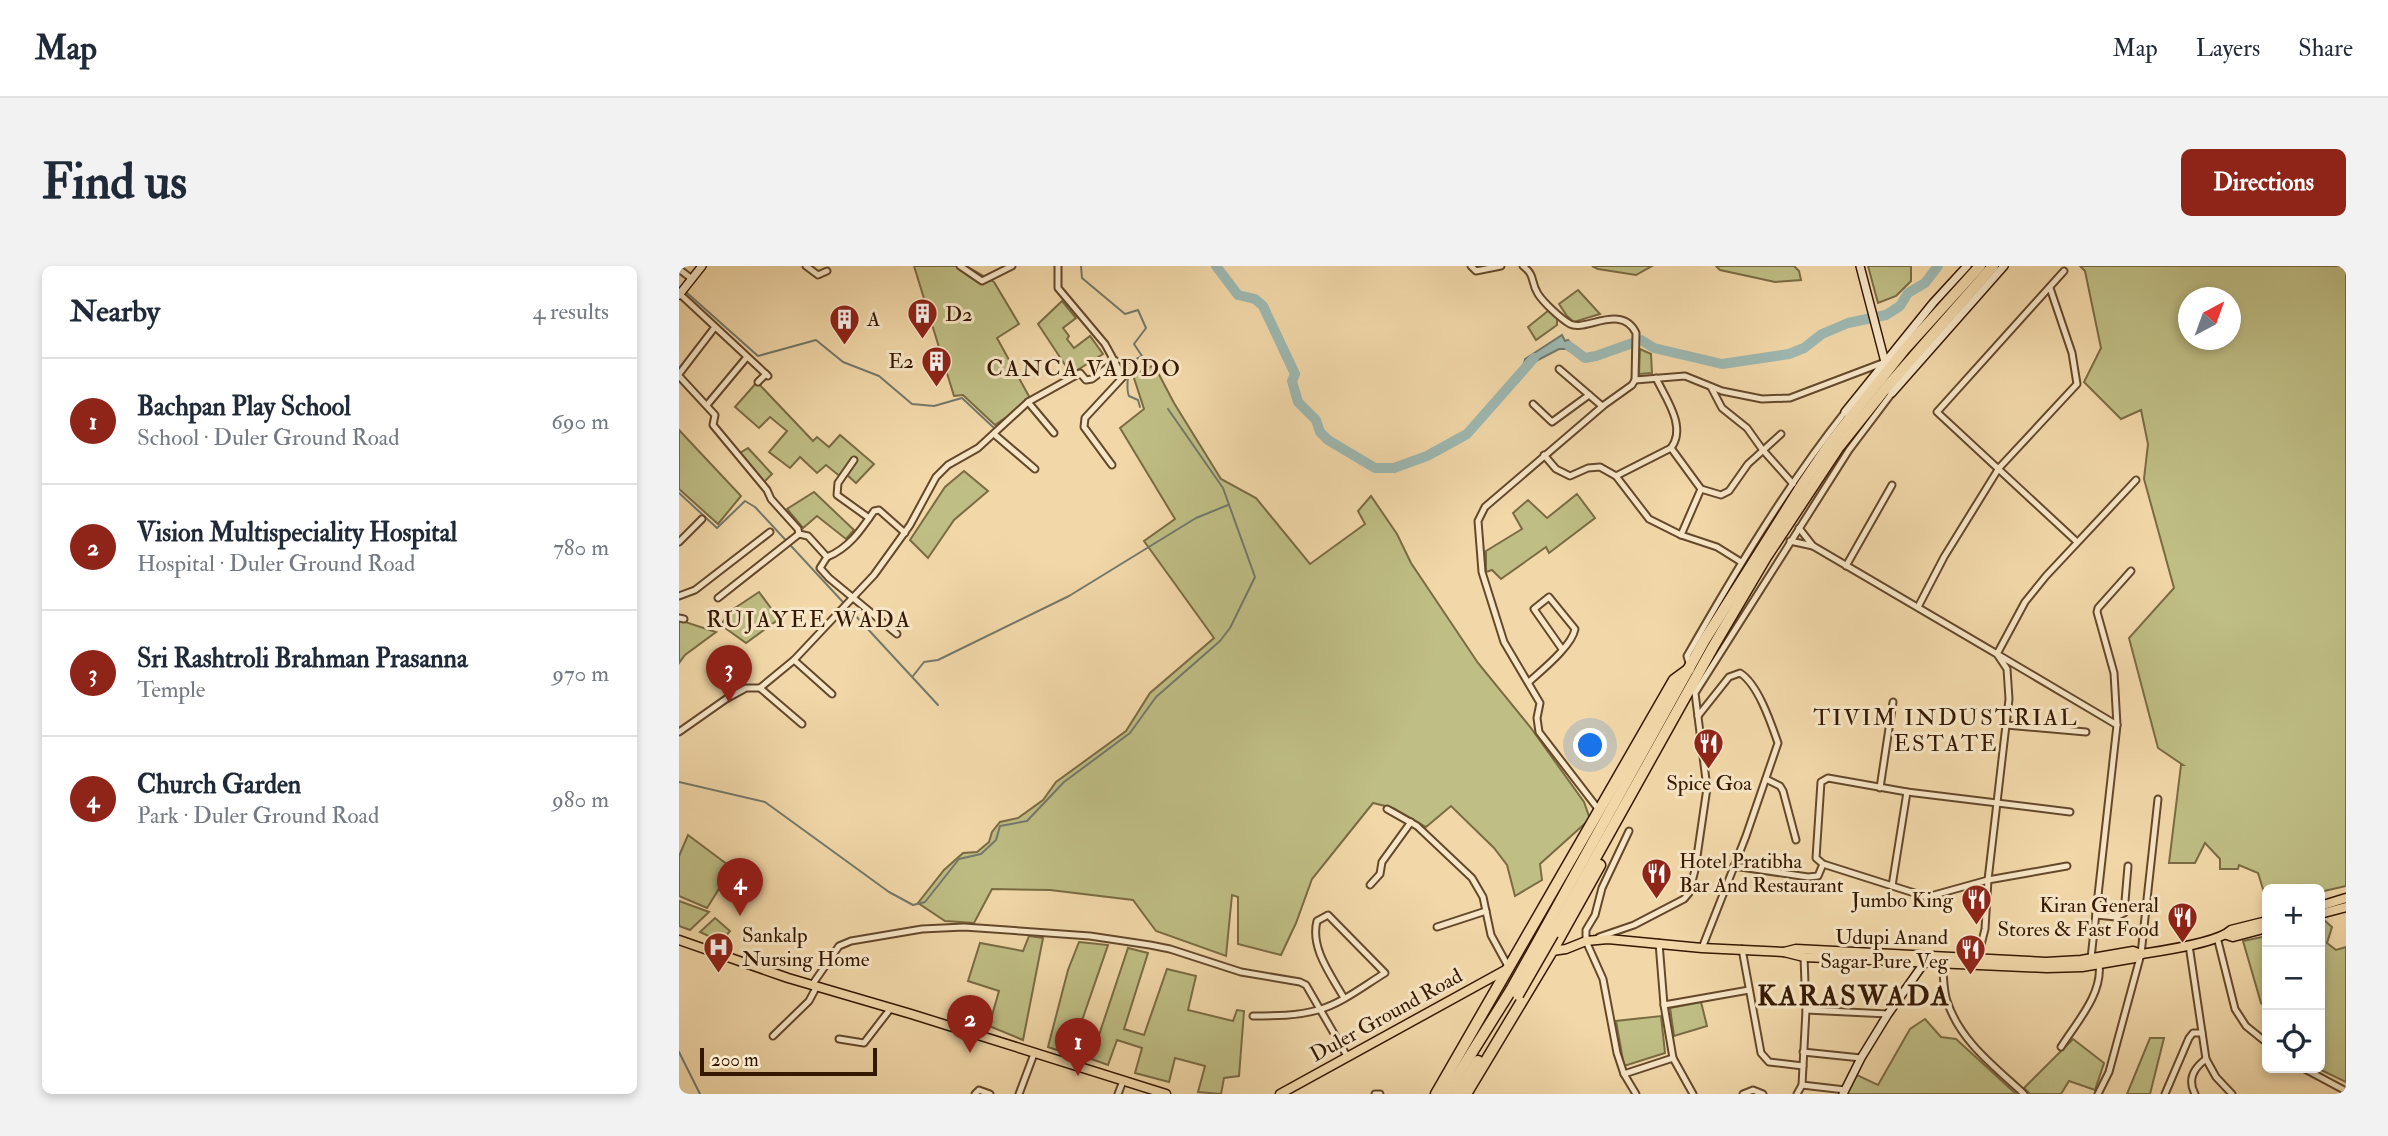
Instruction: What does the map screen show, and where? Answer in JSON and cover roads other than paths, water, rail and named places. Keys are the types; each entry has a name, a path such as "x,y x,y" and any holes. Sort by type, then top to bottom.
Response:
{"highway":[{"path":"1466,1094 1552,951 1695,694 1696,669 1704,642 1759,550 1848,414 1980,266"},
{"path":"1457,1094 1696,669 1766,557 1838,448 1993,266"},
{"path":"1436,1094 1674,680 1696,669"},
{"path":"1527,936 1552,951"},
{"path":"1509,968 1533,982"},
{"path":"1446,1094 1515,993"}],"main road":[{"path":"2325,904 2346,898"},
{"path":"2325,913 2346,907"},
{"path":"1784,951 1804,957 1977,961 2047,968 2135,958 2141,954 2222,936 2231,930 2262,922"},
{"path":"2222,936 2233,937 2262,929"},
{"path":"1552,951 1586,941 1608,939 1702,947 1784,951 1796,949 1927,959 1942,963 1977,961"},
{"path":"679,940 815,986 1166,1094"},
{"name":"Duler Ground Road","path":"1280,1094 1509,968"}],"street":[{"path":"702,266 679,295 767,375 758,382"},
{"path":"806,266 818,275 827,271"},
{"path":"960,266 982,281 1012,266"},
{"path":"1058,266 1058,288 1116,361 1123,377 1085,418 1084,427 1112,465"},
{"path":"1471,266 1476,271 1501,266"},
{"path":"1523,266 1533,274 1537,293 1551,309 1571,324 1580,325 1601,319 1623,320 1633,326 1636,333 1635,380 1632,385 1544,455 1485,507 1478,521 1485,583 1504,642 1539,703 1539,732 1599,810"},
{"path":"1860,266 1885,362"},
{"path":"1696,669 1688,656 1741,562 1793,484 1885,362 1967,266"},
{"path":"1586,941 1634,925 1683,899 1689,893 1696,870 1707,788 1695,694 1790,541 1889,390 2004,266"},
{"path":"679,269 692,279"},
{"path":"2064,271 1937,412 2077,541"},
{"path":"1918,607 1944,557 1999,468 2077,384 2072,353 2050,288"},
{"path":"715,327 679,375 715,415 713,425 798,529 799,534"},
{"path":"707,405 747,356"},
{"path":"679,732 746,688 760,688 793,660 874,575 905,533 936,477 948,465 978,449 1028,402 1080,373 1086,380 1092,379 1116,361"},
{"path":"1635,380 1685,376 1722,391 1762,399 1790,398 1885,362"},
{"path":"1559,369 1602,407"},
{"path":"1616,475 1671,448 1677,440 1679,429 1657,378"},
{"path":"1710,387 1722,408 1747,428 1793,484"},
{"path":"1533,404 1552,422 1589,395"},
{"path":"1028,402 1054,433"},
{"path":"994,434 1035,469"},
{"path":"1671,448 1701,489 1721,495 1728,491 1762,449 1781,434"},
{"path":"1544,455 1556,469 1570,476 1588,468 1600,467 1616,475 1649,519 1717,547 1741,562"},
{"path":"854,460 838,483 837,495 869,518"},
{"path":"1997,654 2025,602 2077,541 2136,480"},
{"path":"1846,566 1892,485"},
{"path":"1681,534 1701,489"},
{"path":"897,634 820,568 827,557 837,553 855,538 874,512 879,510 905,533"},
{"path":"679,542 702,519"},
{"path":"1799,528 1813,546"},
{"path":"679,596 695,590 770,532"},
{"path":"799,534 808,536 827,557"},
{"path":"718,598 799,534"},
{"path":"1790,541 1813,546 2117,725"},
{"path":"2061,1047 2091,1000 2099,982 2095,961 2096,915 2117,725 2114,673 2097,612 2131,571"},
{"path":"1529,682 1562,649 1575,634 1575,629 1549,597 1534,609 1562,649"},
{"path":"1977,961 1985,929 1988,880 2009,699 2007,669 1997,654"},
{"path":"793,660 832,694"},
{"path":"1698,716 1729,677 1735,673 1744,675 1769,718 1778,743 1702,947"},
{"path":"760,688 802,724"},
{"path":"1880,788 1893,702"},
{"path":"2006,724 2086,732"},
{"path":"2067,866 1988,880 1927,897 1823,864 1816,858 1821,782 1828,778 1907,792 2070,812"},
{"path":"1766,779 1780,786 1783,791 1796,840"},
{"path":"1892,886 1907,792"},
{"path":"2098,1094 2109,1072 2141,954 2158,799"},
{"path":"1387,809 1411,822 1472,878 1483,897 1490,935 1509,968"},
{"path":"1370,885 1380,874 1382,862 1411,822"},
{"path":"1629,831 1602,888 1595,915 1586,930 1586,941 1603,979 1617,1054 1624,1074 1636,1094"},
{"path":"1734,866 1818,877 1823,864"},
{"path":"2096,915 2116,917 2124,913 2128,866"},
{"path":"1590,883 1602,888"},
{"path":"1437,927 1486,911"},
{"path":"1253,1016 1321,1010 1344,998 1385,974 1328,915 1317,921 1315,931 1320,955 1344,998"},
{"path":"773,1036 809,1001 839,946 851,941 922,929 964,927 1090,936 1170,948 1241,972 1300,982 1306,985 1347,1056"},
{"path":"2222,936 2235,1009 2246,1026 2262,1039"},
{"path":"1659,943 1664,1005 1673,1058 1693,1094"},
{"path":"2189,945 2206,1059 2216,1077 2232,1094"},
{"path":"1742,948 1761,1053 1769,1062 1803,1066"},
{"path":"1797,1094 1802,1085 1807,1010 1804,957"},
{"path":"1802,1085 1844,1092 1888,1014 1927,959"},
{"path":"1942,963 1947,999 1958,1025 1973,1047 2024,1094"},
{"path":"1664,1005 1749,990"},
{"path":"839,1039 864,1043 891,1008"},
{"path":"1807,1010 1888,1014"},
{"path":"2165,1094 2189,1038 2193,1033 2203,1033"},
{"path":"1803,1052 1861,1058"},
{"path":"1020,1094 1034,1054"},
{"path":"1624,1074 1673,1058"},
{"path":"2195,1094 2192,1089 2192,1076 2206,1059"},
{"path":"2312,1073 2346,1091"},
{"path":"1118,1094 1123,1081"},
{"path":"975,1094 979,1090 989,1094"},
{"path":"1743,1094 1753,1090 1763,1094"}],"water":[{"path":"1562,335 1583,359 1566,349 1559,349 1523,368 1525,359"}],"waterway":[{"path":"1081,266 1082,278 1125,314 1138,310 1146,328 1134,344 1142,356 1127,364 1129,396 1138,400 1140,407"},
{"path":"1216,266 1238,295 1255,299 1263,306 1295,374 1292,381 1298,402 1316,420 1320,432 1328,440 1375,468 1394,468 1427,456 1467,434 1534,358"},
{"path":"1569,346 1585,358 1641,340 1654,348 1722,364 1789,354 1804,348 1822,334 1848,323 1886,315 1900,306 1908,293 1925,283 1938,266"},
{"path":"686,292 758,356 816,340 843,362 879,376 912,404 934,406 962,398 993,427"},
{"path":"679,782 765,802 889,892 913,905 925,902 959,859 981,854 996,840 1000,826 1027,821 1064,782 1130,733 1156,697 1220,641 1230,628 1255,577 1223,488 1168,409"},
{"path":"679,493 717,528 745,501 755,507 938,705"},
{"path":"913,676 924,662 938,660 1069,596 1196,518 1228,505"},
{"path":"679,1052 700,1094"}],"place":[{"name":"D2","path":"922,341"},
{"name":"A","path":"844,346"},
{"name":"E2","path":"937,388"},
{"name":"Sri Rashtroli Brahman Prasanna","path":"729,703"},
{"name":"Spice Goa","path":"1709,770"},
{"name":"Hotel Pratibha Bar And Restaurant","path":"1656,900"},
{"name":"Church Garden","path":"740,916"},
{"name":"Jumbo King","path":"1976,927"},
{"name":"Kiran General Stores & Fast Food","path":"2182,944"},
{"name":"Sankalp Nursing Home","path":"719,974"},
{"name":"Udupi Anand Sagar Pure Veg","path":"1971,976"},
{"name":"Vision Multispeciality Hospital","path":"970,1053"},
{"name":"Bachpan Play School","path":"1078,1076"}],"district":[{"name":"CANCA VADDO","path":"1084,368"},
{"name":"RUJAYEE WADA","path":"809,619"},
{"name":"TIVIM INDUSTRIAL ESTATE","path":"1946,730"},
{"name":"KARASWADA","path":"1854,995"}]}
